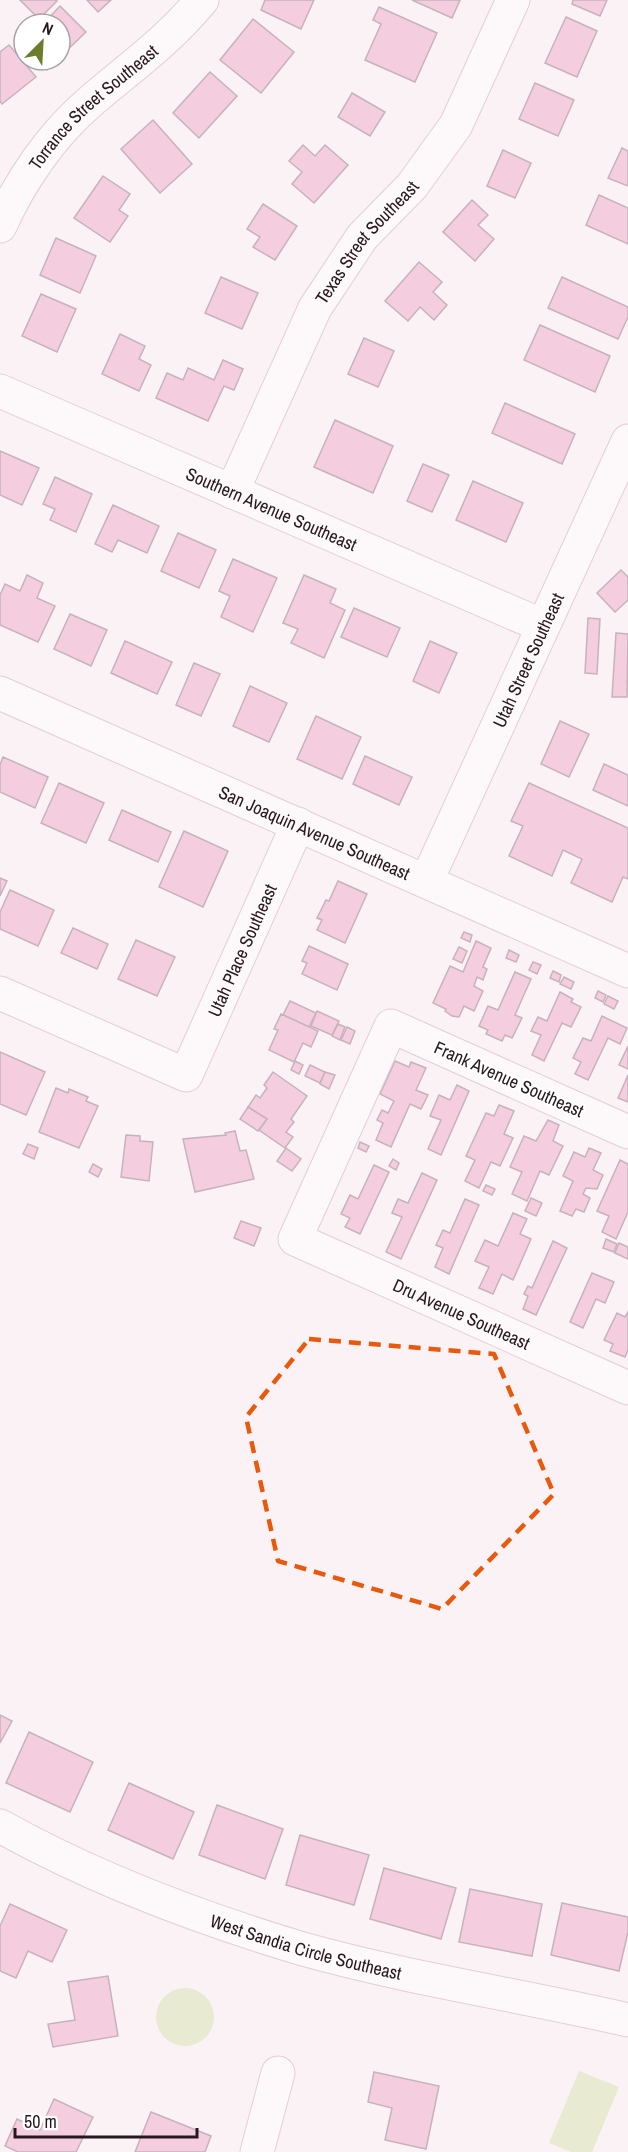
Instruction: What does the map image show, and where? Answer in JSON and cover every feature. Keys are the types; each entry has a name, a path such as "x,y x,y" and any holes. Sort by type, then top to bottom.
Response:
{"street":[{"name":"Torrance Street Southeast","path":"0,226 14,196 63,131 89,103 176,31 202,0"},
{"name":"Texas Street Southeast","path":"232,492 315,308 362,237 412,186 451,134 513,0"},
{"name":"Southern Avenue Southeast","path":"0,391 543,626"},
{"name":"Utah Street Southeast","path":"427,880 628,441"},
{"name":"San Joaquin Avenue Southeast","path":"0,693 427,880 628,971"},
{"name":"Utah Place Southeast","path":"0,993 186,1075 298,824"},
{"name":"Frank Avenue Southeast","path":"295,1239 391,1026 628,1132"},
{"name":"Dru Avenue Southeast","path":"295,1239 628,1388"},
{"name":"West Sandia Circle Southeast","path":"0,1826 75,1864 158,1901 304,1949 479,1990 628,2020"},
{"path":"257,2152 278,2073"}],"highlighted area":[{"path":"309,1339 494,1354 554,1494 442,1609 278,1561 246,1417"}],"green space":[{"path":"185,1988 201,1993 209,2001 214,2017 209,2033 201,2041 185,2046 169,2041 161,2033 156,2017 161,2001 169,1993"},
{"path":"579,2071 619,2087 592,2152 571,2152 549,2143"}],"building":[{"path":"20,0 57,1 46,12 32,12"},
{"path":"87,0 111,0 98,12"},
{"path":"265,0 314,0 301,29 261,10"},
{"path":"412,0 460,0 452,18"},
{"path":"573,0 607,0 600,16 572,4"},
{"path":"60,6 66,12 54,12"},
{"path":"379,7 437,33 415,82 365,60 381,24 373,20"},
{"path":"566,17 597,31 577,77 545,63"},
{"path":"72,18 86,32 72,45"},
{"path":"253,19 294,52 261,93 220,60"},
{"path":"9,45 12,49 12,72 32,72 36,77 2,104 0,101 0,52"},
{"path":"210,72 237,96 199,138 173,113"},
{"path":"535,83 574,100 558,136 519,119"},
{"path":"352,93 385,112 370,136 338,117"},
{"path":"153,120 192,164 160,193 121,149"},
{"path":"303,145 315,156 325,145 348,165 314,203 292,184 302,172 289,161"},
{"path":"622,148 628,151 628,186 608,178"},
{"path":"503,150 531,163 515,198 487,186"},
{"path":"103,176 130,194 119,210 128,216 110,242 74,218"},
{"path":"599,195 628,208 628,244 586,225"},
{"path":"472,200 488,215 478,225 494,239 475,261 443,232"},
{"path":"263,204 297,226 275,260 253,247 260,237 247,229"},
{"path":"56,238 96,256 80,293 40,275"},
{"path":"419,262 442,282 433,292 447,305 434,320 420,307 408,321 385,301"},
{"path":"221,277 258,293 242,329 205,313"},
{"path":"562,277 628,307 628,317 618,339 548,308"},
{"path":"41,294 76,309 57,352 22,336"},
{"path":"540,325 610,356 595,392 524,360"},
{"path":"120,334 145,346 139,359 151,365 139,391 102,374"},
{"path":"364,338 394,351 378,387 348,374"},
{"path":"223,360 243,369 234,390 224,386 208,421 156,398 167,373 183,380 188,368 214,380"},
{"path":"505,403 575,434 562,464 492,433"},
{"path":"335,420 393,446 373,493 314,467"},
{"path":"0,451 39,468 22,505 0,495"},
{"path":"423,464 449,475 432,512 407,501"},
{"path":"55,477 92,494 76,532 50,520 55,509 43,504"},
{"path":"473,481 523,503 506,542 456,520"},
{"path":"113,505 159,526 147,553 118,540 112,552 95,544"},
{"path":"178,533 216,550 199,588 161,571"},
{"path":"233,559 277,578 253,632 221,617 230,596 219,591"},
{"path":"621,570 628,577 628,600 615,612 597,593"},
{"path":"27,575 43,583 37,598 55,606 38,642 0,625 0,595 5,584 20,591"},
{"path":"304,575 336,589 330,603 345,610 324,658 291,643 298,629 283,623"},
{"path":"354,608 400,628 387,657 341,637"},
{"path":"70,614 107,630 91,666 54,649"},
{"path":"588,618 600,619 597,674 585,673"},
{"path":"616,633 628,634 627,697 612,697"},
{"path":"125,641 172,662 157,694 111,673"},
{"path":"430,641 457,653 439,693 413,681"},
{"path":"194,663 220,674 201,716 176,705"},
{"path":"250,686 287,703 269,742 233,726"},
{"path":"316,716 361,737 342,779 297,759"},
{"path":"560,721 589,734 569,777 541,764"},
{"path":"365,756 412,777 399,805 353,784"},
{"path":"3,757 48,777 35,808 0,792 0,765"},
{"path":"604,764 628,775 628,806 593,790"},
{"path":"59,783 104,803 86,843 41,823"},
{"path":"529,783 628,828 628,879 623,877 612,902 571,883 582,859 563,850 552,876 509,856 523,826 511,821"},
{"path":"122,810 171,832 158,862 109,840"},
{"path":"184,831 228,851 203,907 159,887"},
{"path":"0,878 7,881 0,896"},
{"path":"338,881 367,894 345,943 317,930 322,920 317,918 326,900 329,901"},
{"path":"10,890 54,910 38,946 0,929 0,912"},
{"path":"73,928 108,944 97,969 61,953"},
{"path":"464,932 472,935 470,942 461,938"},
{"path":"136,940 175,957 157,996 118,979"},
{"path":"476,941 491,948 483,967 487,969 483,980 477,977 474,986 483,991 474,1011 464,1006 459,1017 452,1016 445,1011 446,1009 433,1003 450,966 463,972"},
{"path":"309,946 348,964 337,990 302,974 307,963 302,961"},
{"path":"459,947 467,951 462,963 453,959"},
{"path":"509,950 519,955 516,962 506,958"},
{"path":"533,962 541,965 537,974 529,970"},
{"path":"553,971 561,975 559,982 550,978"},
{"path":"515,972 531,979 515,1015 522,1018 512,1038 505,1035 502,1041 486,1034 488,1030 479,1026 488,1006 498,1010"},
{"path":"564,977 574,982 571,989 560,984"},
{"path":"598,991 606,995 603,1002 595,998"},
{"path":"560,992 573,999 571,1002 581,1007 571,1027 562,1023 544,1061 532,1055 541,1035 531,1031 538,1017 547,1021"},
{"path":"608,996 618,1001 614,1009 604,1004"},
{"path":"290,1001 316,1013 309,1027 283,1015"},
{"path":"317,1011 339,1021 332,1035 311,1026"},
{"path":"281,1014 318,1031 311,1047 303,1043 294,1062 269,1050 278,1030 274,1029"},
{"path":"602,1016 627,1028 620,1044 608,1038 588,1080 575,1074 581,1062 573,1058 583,1038 591,1041"},
{"path":"338,1024 345,1027 340,1040 332,1036"},
{"path":"347,1027 355,1031 350,1044 341,1040"},
{"path":"628,1046 628,1069 619,1065"},
{"path":"0,1052 45,1072 26,1115 0,1104"},
{"path":"295,1061 303,1065 299,1074 291,1070"},
{"path":"395,1061 409,1067 411,1062 426,1068 416,1090 428,1095 421,1109 410,1104 391,1147 376,1140 383,1123 377,1120 382,1110 388,1113 394,1101 380,1094"},
{"path":"310,1065 325,1072 320,1083 305,1076"},
{"path":"273,1072 307,1096 291,1119 294,1122 286,1132 293,1137 285,1148 259,1130 267,1119 248,1107 256,1095 260,1098 267,1088 264,1085"},
{"path":"325,1072 335,1075 329,1089 320,1084"},
{"path":"628,1075 628,1102 618,1098"},
{"path":"457,1085 469,1091 441,1155 428,1149 441,1120 430,1116 439,1095 450,1100"},
{"path":"56,1088 68,1093 69,1089 88,1097 86,1101 98,1106 79,1148 39,1132"},
{"path":"499,1105 514,1111 504,1134 513,1138 500,1166 491,1162 479,1188 465,1181 475,1160 466,1156 486,1113 494,1116"},
{"path":"248,1107 267,1119 258,1131 240,1119"},
{"path":"548,1120 559,1125 553,1141 563,1146 549,1175 540,1171 527,1201 512,1194 522,1172 510,1167 524,1136 536,1141"},
{"path":"235,1131 240,1151 246,1150 254,1179 195,1192 183,1139 226,1135 225,1133"},
{"path":"126,1135 140,1136 140,1141 153,1142 149,1181 121,1177"},
{"path":"360,1142 369,1146 366,1152 358,1148"},
{"path":"28,1144 38,1148 34,1159 23,1154"},
{"path":"286,1148 301,1159 292,1171 277,1161"},
{"path":"589,1148 601,1153 593,1170 603,1175 597,1189 586,1188 583,1194 590,1198 584,1212 576,1209 572,1216 560,1211 573,1181 563,1176 574,1152 585,1157"},
{"path":"393,1159 399,1163 396,1170 389,1166"},
{"path":"620,1160 628,1164 628,1212 616,1239 602,1232 609,1216 597,1211"},
{"path":"93,1164 102,1169 98,1177 89,1172"},
{"path":"374,1165 389,1172 360,1234 345,1227 350,1218 341,1214 350,1195 358,1199"},
{"path":"422,1173 437,1180 401,1259 386,1252 402,1217 392,1213 398,1199 408,1203"},
{"path":"486,1185 495,1189 492,1195 483,1191"},
{"path":"531,1198 542,1203 536,1216 525,1211"},
{"path":"465,1199 479,1205 449,1274 435,1267 443,1248 436,1245 443,1230 450,1233"},
{"path":"513,1213 527,1219 520,1234 531,1239 513,1280 502,1274 493,1294 479,1288 489,1267 475,1261 485,1240 498,1246"},
{"path":"241,1221 261,1228 254,1246 234,1238"},
{"path":"606,1239 617,1244 614,1252 603,1248"},
{"path":"553,1241 567,1248 536,1315 523,1309 528,1296 524,1294 528,1286 532,1288"},
{"path":"619,1243 628,1247 628,1259 615,1253"},
{"path":"592,1273 614,1282 605,1303 596,1299 583,1328 570,1322"},
{"path":"628,1312 628,1350 625,1357 610,1351 613,1344 604,1340 617,1313 625,1317"},
{"path":"0,1715 12,1721 0,1743"},
{"path":"29,1732 93,1762 70,1812 6,1783"},
{"path":"129,1783 194,1812 173,1859 108,1830"},
{"path":"217,1805 283,1829 265,1879 199,1855"},
{"path":"300,1835 369,1855 354,1905 286,1885"},
{"path":"384,1868 456,1888 441,1939 370,1919"},
{"path":"470,1889 542,1904 532,1956 459,1942"},
{"path":"562,1903 628,1917 628,1932 619,1971 551,1955"},
{"path":"10,1904 67,1930 52,1962 28,1951 16,1978 0,1971 0,1926"},
{"path":"108,1976 118,2036 53,2047 48,2024 75,2020 68,1982"},
{"path":"374,2072 439,2086 426,2149 385,2140 392,2108 368,2102"},
{"path":"54,2099 93,2117 76,2152 18,2152 5,2146 17,2119 40,2130"},
{"path":"151,2112 211,2136 205,2152 135,2152"}]}
